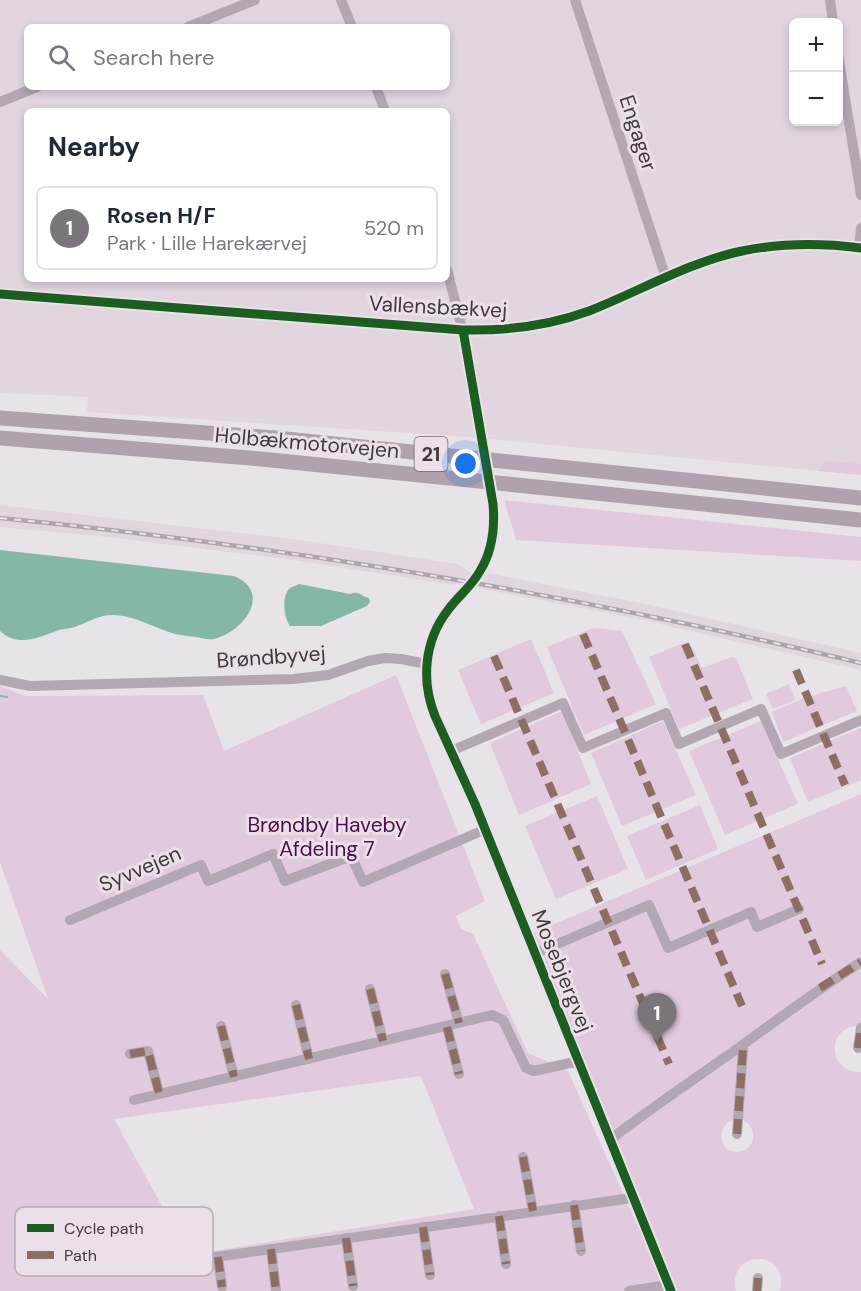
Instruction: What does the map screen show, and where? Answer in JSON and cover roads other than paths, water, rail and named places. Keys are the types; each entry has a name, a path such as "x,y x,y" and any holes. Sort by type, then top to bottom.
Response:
{"highway":[{"name":"Holbækmotorvejen","path":"0,418 288,440 861,498"},
{"name":"Holbækmotorvejen","path":"0,438 261,459 861,520"},
{"path":"821,516 861,530"}],"street":[{"path":"195,24 255,0"},
{"path":"341,0 351,24"},
{"name":"Engager","path":"574,0 666,278"},
{"path":"830,0 832,18"},
{"path":"841,72 861,195"},
{"path":"0,102 30,90"},
{"path":"377,90 385,108"},
{"path":"860,248 861,228"},
{"name":"Vallensbækvej","path":"0,294 463,330 515,329 551,323 588,311 719,257 743,251 800,245 860,248"},
{"path":"450,281 463,330 483,446"},
{"path":"427,664 430,647 442,618 469,587 486,561 494,530 492,496"},
{"name":"Brøndbyvej","path":"0,680 30,686 282,679 328,675 368,661 385,658 427,664"},
{"name":"Mosebjergvej","path":"427,664 426,677 430,702 486,829 669,1288"},
{"path":"451,751 563,703 583,748 666,713 679,744 762,709 781,754 861,720"},
{"name":"Syvvejen","path":"70,920 201,865 208,881 273,854 285,881 351,856 363,882 486,829"},
{"name":"Mosebjergvej","path":"536,953 649,905 668,948 751,912 757,927 799,909"},
{"path":"611,1139 642,1114 820,988 861,962"},
{"path":"445,974 459,1023"},
{"path":"370,989 383,1041"},
{"path":"296,1005 309,1059"},
{"path":"134,1100 492,1016 503,1020 526,1068 534,1071 579,1061"},
{"path":"221,1026 234,1077"},
{"path":"447,1027 459,1074"},
{"path":"858,1048 861,1028"},
{"path":"737,1134 744,1064 744,1053 741,1046"},
{"path":"130,1054 148,1051 159,1093"},
{"path":"524,1157 533,1210"},
{"path":"213,1258 533,1210 632,1198"},
{"path":"574,1205 581,1251"},
{"path":"499,1216 506,1263"},
{"path":"423,1227 429,1275"},
{"path":"346,1238 353,1286"},
{"path":"271,1249 276,1291"},
{"path":"218,1257 222,1287"},
{"path":"756,1291 758,1278"},
{"path":"629,1291 669,1288"}],"waterway":[{"path":"0,696 7,697"}],"tunnel":[{"path":"483,446 492,496"}],"railway":[{"path":"0,518 217,543 433,576 648,616 861,663"}],"place":[{"name":"Rosen H/F","path":"657,1043"}],"park label":[{"name":"Brøndby Haveby Afdeling 7","path":"327,837"}]}
